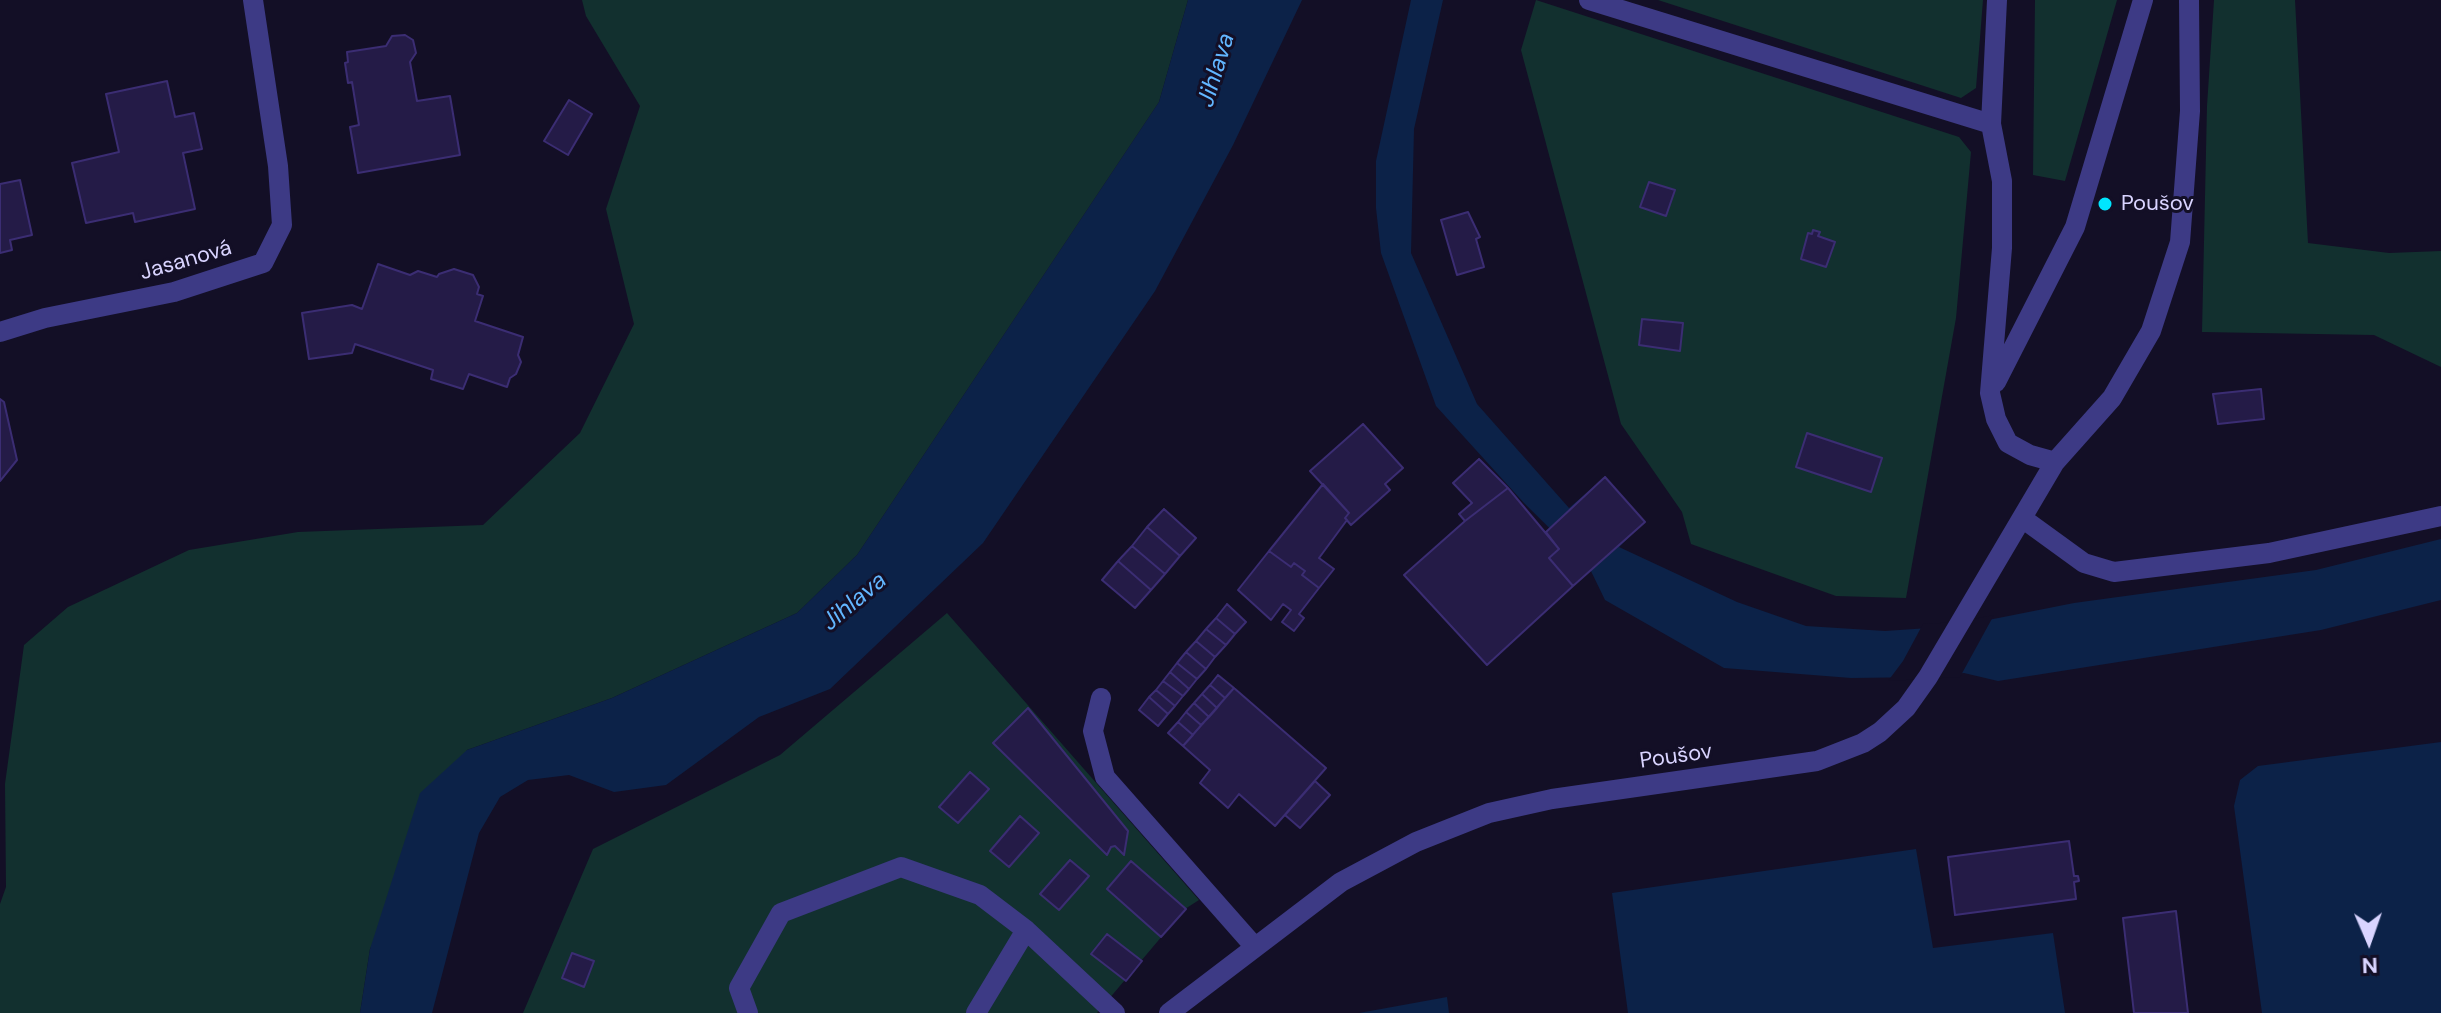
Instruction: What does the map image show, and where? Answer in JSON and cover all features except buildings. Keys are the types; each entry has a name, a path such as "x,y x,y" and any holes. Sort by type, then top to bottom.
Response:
{"street":[{"name":"Jasanová","path":"0,332 45,318 174,292 263,263 282,225 278,166 253,0"},
{"path":"1589,0 1991,124"},
{"path":"1997,0 1991,124 2002,181 2002,248 1990,393 1996,419 2008,443 2030,455 2055,462"},
{"path":"1990,393 2075,227 2143,0"},
{"name":"Poušov","path":"1169,1013 1341,882 1416,842 1489,813 1552,799 1817,761 1863,743 1906,708 1928,677 2055,462 2112,398 2151,331 2180,242 2190,111 2189,0"},
{"path":"2022,518 2084,563 2114,572 2269,553 2441,516"},
{"path":"1101,698 1093,731 1105,777 1254,946"},
{"path":"748,1013 739,988 781,913 901,867 980,895 1026,930 1115,1013"},
{"path":"976,1013 1026,930"}],"green space":[{"path":"582,0 1188,0 1159,102 857,555 797,613 612,698 467,750 370,949 360,1013 0,1013 0,904 6,887 5,784 24,645 68,607 189,550 298,532 483,525 580,433 634,324 606,209 640,106 586,16"},
{"path":"1536,0 1959,137 1971,152 1956,318 1906,598 1836,596 1691,544 1682,512 1621,424 1521,50"},
{"path":"1658,0 1983,0 1976,88 1961,98"},
{"path":"2035,0 2117,0 2065,181 2033,175"},
{"path":"2214,0 2295,0 2308,243 2389,253 2441,251 2441,367 2374,335 2202,332 2207,106"},
{"path":"947,613 1199,900 1185,909 1097,1013 523,1013 593,849 780,755"}],"water":[{"name":"Jihlava","path":"1188,0 1302,0 1233,145 1155,291 983,543 830,689 759,717 666,785 614,792 569,775 528,780 500,797 479,833 432,1013 360,1013 370,949 420,793 467,750 612,698 797,613 857,555 1159,102"},
{"path":"1411,0 1443,0 1414,129 1411,253 1477,404 1569,508 1605,477 1645,522 1619,547 1737,602 1806,626 1885,631 1958,626 2074,603 2316,570 2441,539 2441,600 2321,630 1998,681 1964,673 1928,677 1851,678 1724,668 1605,600 1589,567 1524,503 1436,406 1381,253 1376,208 1376,161"},
{"path":"2441,742 2441,1013 2262,1013 2234,806 2240,780 2258,766"},
{"path":"1916,849 1933,948 2053,933 2065,1013 1628,1013 1612,893"},
{"path":"1447,997 1449,1013 1359,1013"}],"pier":[{"path":"1994,615 1960,677 1888,681 1923,624 1958,622"}],"place":[{"name":"Poušov","path":"2105,204"}]}
